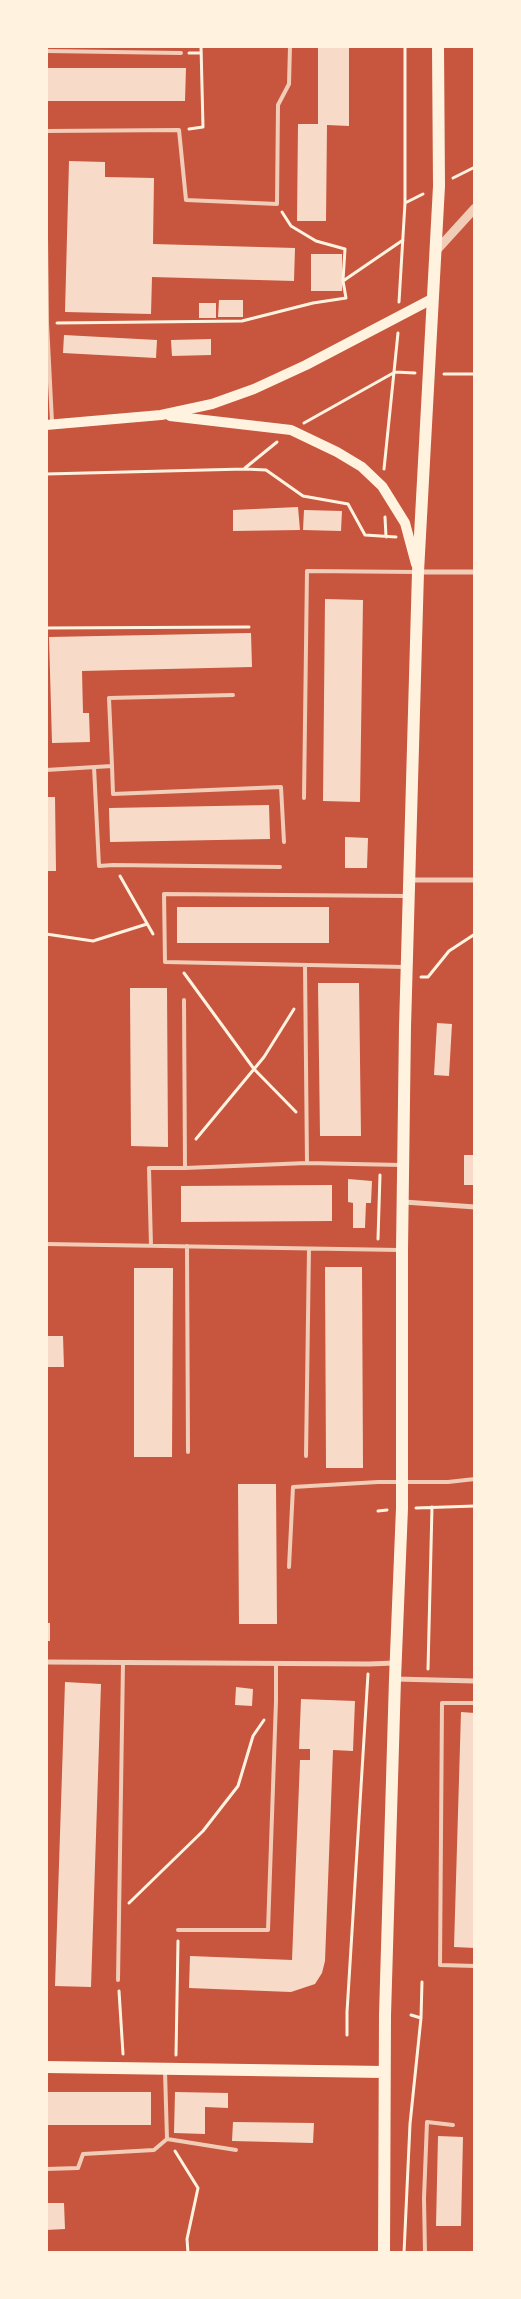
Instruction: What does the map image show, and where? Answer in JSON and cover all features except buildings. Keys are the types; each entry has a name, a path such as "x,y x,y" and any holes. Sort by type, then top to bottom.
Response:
{"main road":[{"path":"384,2253 384,2072 394,1679 402,1508 402,1250 408,896 418,572 439,186 438,46"},
{"path":"49,425 161,415 212,404 254,389 306,365 432,299"},
{"path":"161,415 291,430 337,452 362,467 382,486 405,522 418,572"},
{"path":"46,2067 384,2072"}],"street":[{"path":"435,252 475,208"},
{"path":"418,572 475,572"},
{"path":"409,880 475,880"},
{"path":"403,1202 475,1207"},
{"path":"46,1662 396,1663"},
{"path":"394,1679 475,1681"}],"lane":[{"path":"46,132 179,130 186,200 277,204 278,105 289,84 290,46"},
{"path":"46,51 181,53"},
{"path":"46,236 49,425"},
{"path":"304,798 307,571 418,572"},
{"path":"233,695 109,698 113,794 281,787 284,842"},
{"path":"46,770 112,766"},
{"path":"94,767 100,866 280,867"},
{"path":"407,972 305,965 165,962 164,894 408,896"},
{"path":"305,965 307,1163"},
{"path":"184,1000 185,1168"},
{"path":"151,1246 149,1168 307,1163 404,1165"},
{"path":"46,1244 402,1250"},
{"path":"187,1246 188,1452"},
{"path":"306,1456 309,1249"},
{"path":"290,1567 293,1487 378,1482 402,1484 475,1480"},
{"path":"118,1980 123,1663"},
{"path":"178,1930 268,1930 276,1664"},
{"path":"475,1703 442,1702 440,1965 475,1966"},
{"path":"46,2169 78,2168 83,2154 154,2150 167,2139 170,2068"},
{"path":"425,2253 424,2198 427,2122 453,2125"},
{"path":"167,2139 236,2150"}],"path":[{"path":"179,130 202,127 201,46"},
{"path":"386,537 382,486 395,372 403,240 405,46"},
{"path":"47,323 242,321 313,303 346,298 343,281 345,249 316,241 291,226 277,204"},
{"path":"343,281 403,240"},
{"path":"245,469 291,430 395,372 475,374"},
{"path":"46,474 266,470 303,496 348,504 365,535 386,537 409,536"},
{"path":"46,628 249,627"},
{"path":"113,865 165,954"},
{"path":"46,934 93,941 148,924"},
{"path":"407,972 428,977 449,950 475,934"},
{"path":"176,962 254,1069 306,1124"},
{"path":"185,1153 264,1057 305,991"},
{"path":"377,1250 380,1164"},
{"path":"378,1511 402,1508 475,1506"},
{"path":"428,1680 432,1507"},
{"path":"347,2035 369,1664"},
{"path":"119,1912 203,1831 238,1786 253,1736 276,1701"},
{"path":"170,2068 178,1930"},
{"path":"118,1980 124,2067"},
{"path":"404,2253 410,2124 422,2018 422,1982"},
{"path":"411,2015 422,2018"},
{"path":"167,2139 198,2188 187,2239 188,2253"}]}
